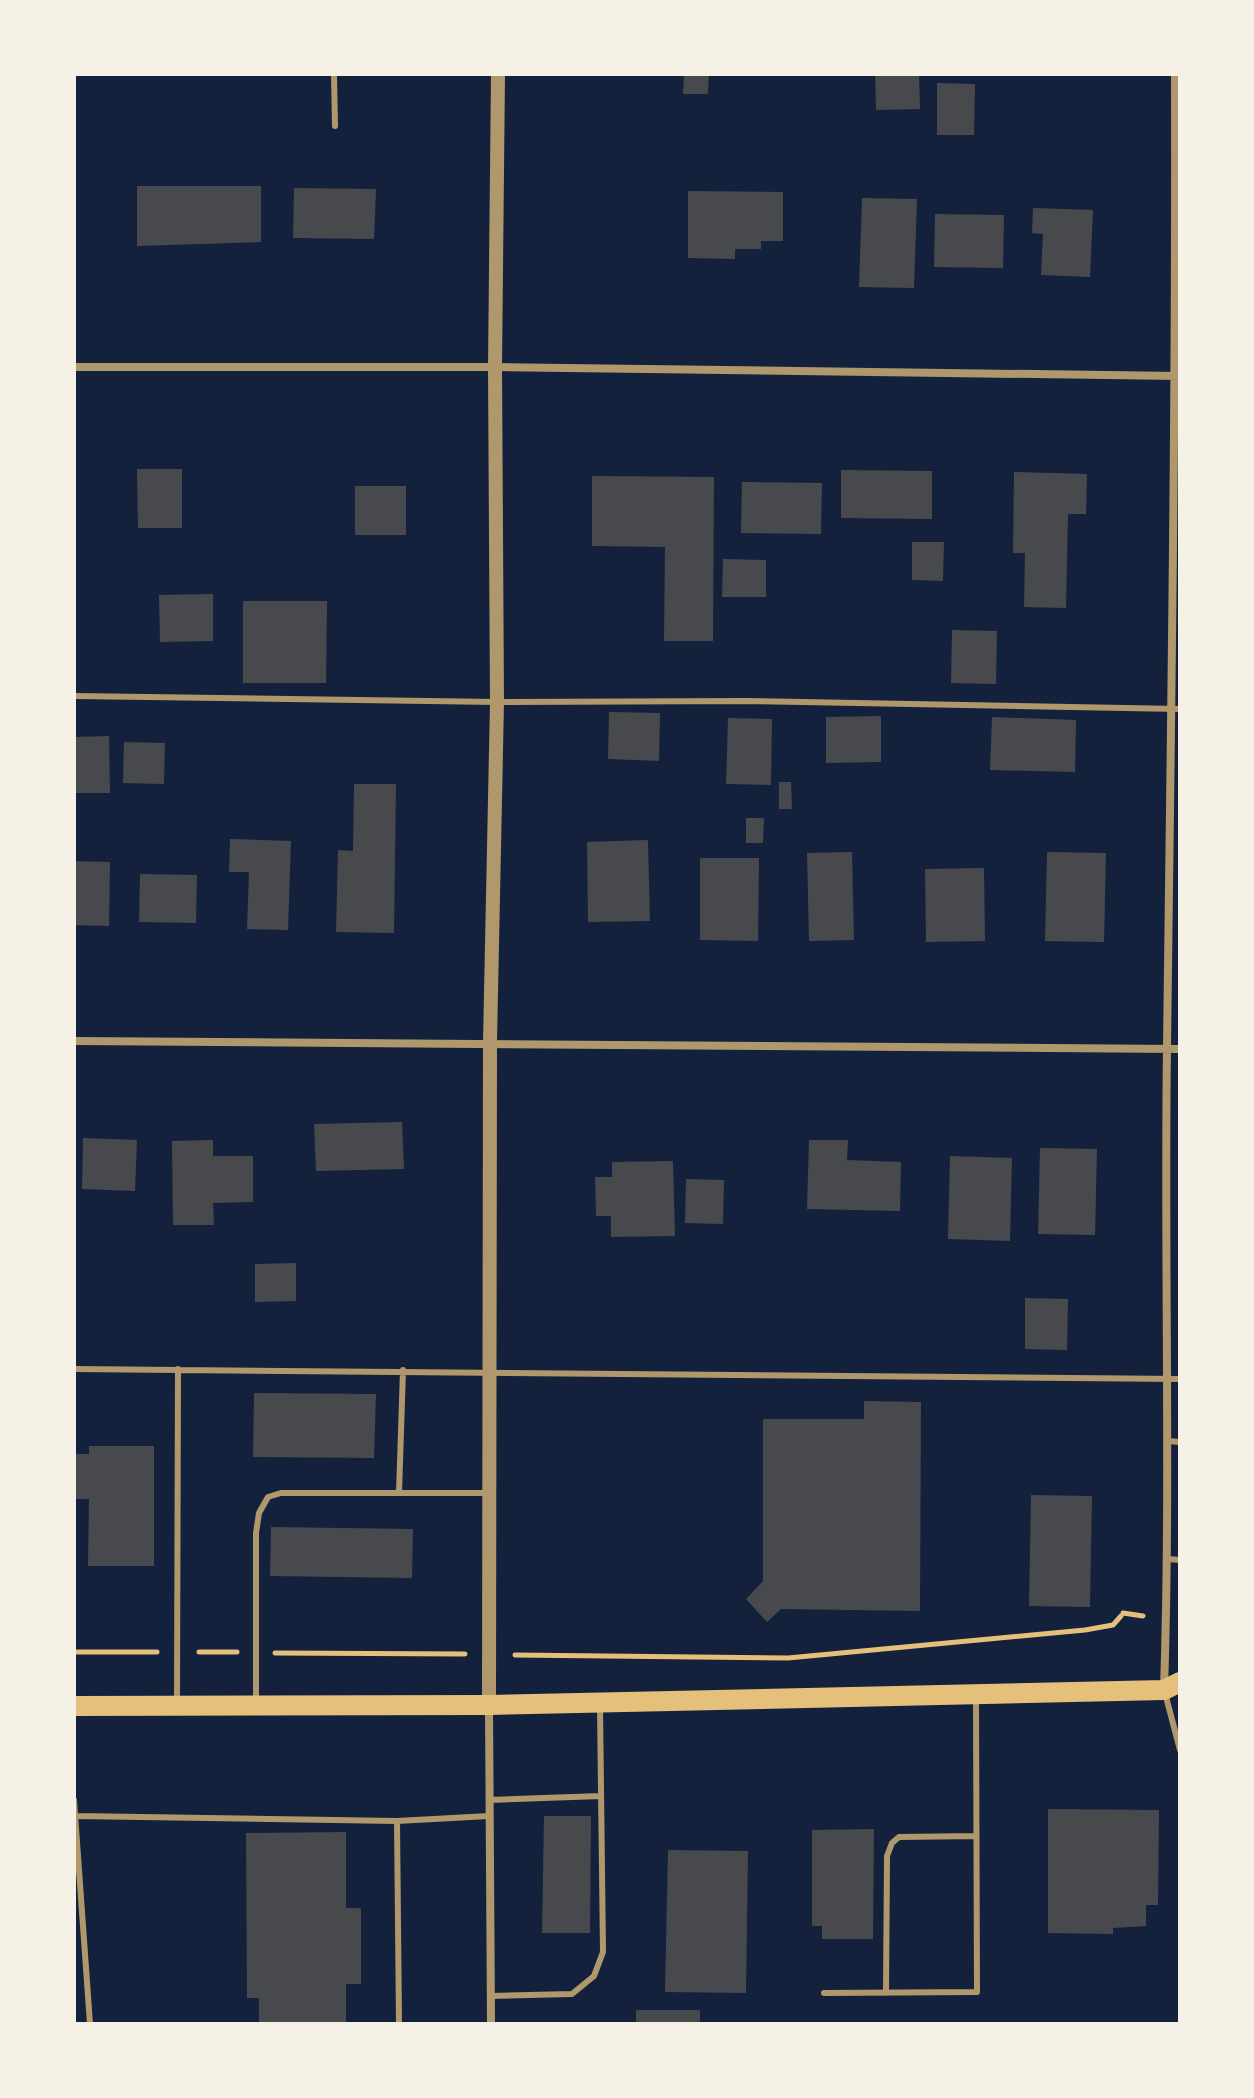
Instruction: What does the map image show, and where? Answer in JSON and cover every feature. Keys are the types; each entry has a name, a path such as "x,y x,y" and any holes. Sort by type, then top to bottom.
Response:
{"main road":[{"path":"74,1706 489,1705 1175,1690"}],"street":[{"path":"491,2024 490,1042 497,702 495,367 498,74"},
{"path":"1175,74 1177,709 1167,1048 1168,1559 1175,1690"},
{"path":"74,367 495,367 1178,376"},
{"path":"74,1041 1180,1049"}],"lane":[{"path":"334,74 335,126"},
{"path":"74,696 497,702 745,701 1177,709"},
{"path":"74,1369 490,1370 1180,1379"},
{"path":"177,1705 178,1369"},
{"path":"399,1493 403,1370"},
{"path":"1167,1441 1180,1442"},
{"path":"256,1706 256,1533 259,1513 268,1497 281,1493 489,1493"},
{"path":"1168,1559 1180,1560"},
{"path":"1175,1690 1180,1750"},
{"path":"824,1993 977,1992 976,1695"},
{"path":"491,1996 572,1994 594,1976 603,1952 600,1702"},
{"path":"489,1800 601,1796"},
{"path":"74,1800 90,2024"},
{"path":"76,1816 397,1821 489,1816"},
{"path":"397,1821 399,2024"},
{"path":"886,1993 887,1856 892,1843 899,1837 976,1836"}],"path":[{"path":"74,1652 788,1658 1085,1630 1113,1625 1121,1616"}],"building":[{"path":"684,74 709,74 708,94 683,94"},
{"path":"875,74 919,74 920,109 876,110"},
{"path":"937,83 975,84 974,135 937,135"},
{"path":"137,186 261,186 261,242 137,246"},
{"path":"294,188 376,189 374,239 293,238"},
{"path":"688,191 783,192 783,241 761,241 761,249 735,249 735,259 688,258"},
{"path":"862,198 917,199 914,288 859,287"},
{"path":"1033,208 1093,210 1090,277 1041,275 1043,234 1032,233"},
{"path":"935,214 1004,215 1003,268 934,267"},
{"path":"137,469 182,469 182,528 138,528"},
{"path":"841,470 932,471 932,519 841,518"},
{"path":"1014,472 1087,474 1086,514 1068,514 1066,608 1024,607 1025,553 1013,553"},
{"path":"592,476 714,477 713,641 664,641 665,547 592,546"},
{"path":"742,482 822,483 821,534 741,533"},
{"path":"355,486 406,486 406,535 355,535"},
{"path":"912,542 944,542 943,581 912,580"},
{"path":"723,559 766,560 766,597 722,597"},
{"path":"213,594 213,641 160,642 159,595"},
{"path":"243,601 327,601 326,683 243,683"},
{"path":"952,630 997,631 996,684 951,683"},
{"path":"609,712 660,713 659,761 608,759"},
{"path":"881,716 881,762 826,763 826,717"},
{"path":"992,717 1076,720 1075,772 990,770"},
{"path":"728,718 772,719 771,785 726,784"},
{"path":"109,736 110,793 74,793 74,737"},
{"path":"124,742 165,743 164,784 123,783"},
{"path":"779,782 791,782 792,809 779,809"},
{"path":"354,784 396,784 394,933 336,932 338,850 353,851"},
{"path":"746,818 764,818 763,843 746,843"},
{"path":"230,839 291,841 288,930 247,929 249,872 229,872"},
{"path":"648,840 650,921 588,922 587,842"},
{"path":"852,852 854,940 809,941 807,853"},
{"path":"1047,852 1106,853 1104,942 1045,941"},
{"path":"700,858 759,858 758,941 700,940"},
{"path":"74,861 110,862 109,926 74,925"},
{"path":"984,868 985,941 926,942 925,869"},
{"path":"140,874 197,875 196,923 139,922"},
{"path":"402,1122 404,1169 316,1171 314,1124"},
{"path":"83,1138 137,1140 135,1191 82,1189"},
{"path":"213,1140 213,1156 253,1156 253,1202 213,1203 214,1225 173,1225 172,1141"},
{"path":"809,1140 848,1140 847,1160 901,1162 900,1211 807,1209"},
{"path":"1040,1148 1097,1149 1095,1235 1038,1234"},
{"path":"950,1156 1012,1158 1010,1241 948,1239"},
{"path":"673,1161 675,1236 611,1237 611,1216 596,1216 595,1177 612,1177 612,1162"},
{"path":"686,1179 724,1180 723,1224 685,1223"},
{"path":"296,1263 296,1301 255,1302 255,1264"},
{"path":"1025,1298 1068,1299 1067,1350 1025,1349"},
{"path":"254,1393 376,1394 374,1458 253,1457"},
{"path":"864,1401 921,1402 920,1611 781,1609 767,1622 746,1599 763,1581 763,1419 864,1419"},
{"path":"89,1446 154,1446 154,1566 88,1566 89,1499 74,1499 74,1454 89,1454"},
{"path":"1031,1495 1092,1496 1090,1607 1029,1606"},
{"path":"271,1527 413,1529 412,1578 270,1576"},
{"path":"1048,1809 1159,1810 1158,1905 1146,1905 1146,1926 1113,1928 1113,1934 1048,1933"},
{"path":"544,1816 591,1816 590,1933 542,1933"},
{"path":"874,1829 873,1939 822,1939 822,1926 812,1926 812,1830"},
{"path":"346,1832 346,1908 361,1908 361,1984 346,1984 346,2024 259,2024 259,1998 247,1998 246,1833"},
{"path":"668,1850 748,1851 746,1993 665,1992"},
{"path":"636,2010 700,2010 700,2024 636,2024"}]}
